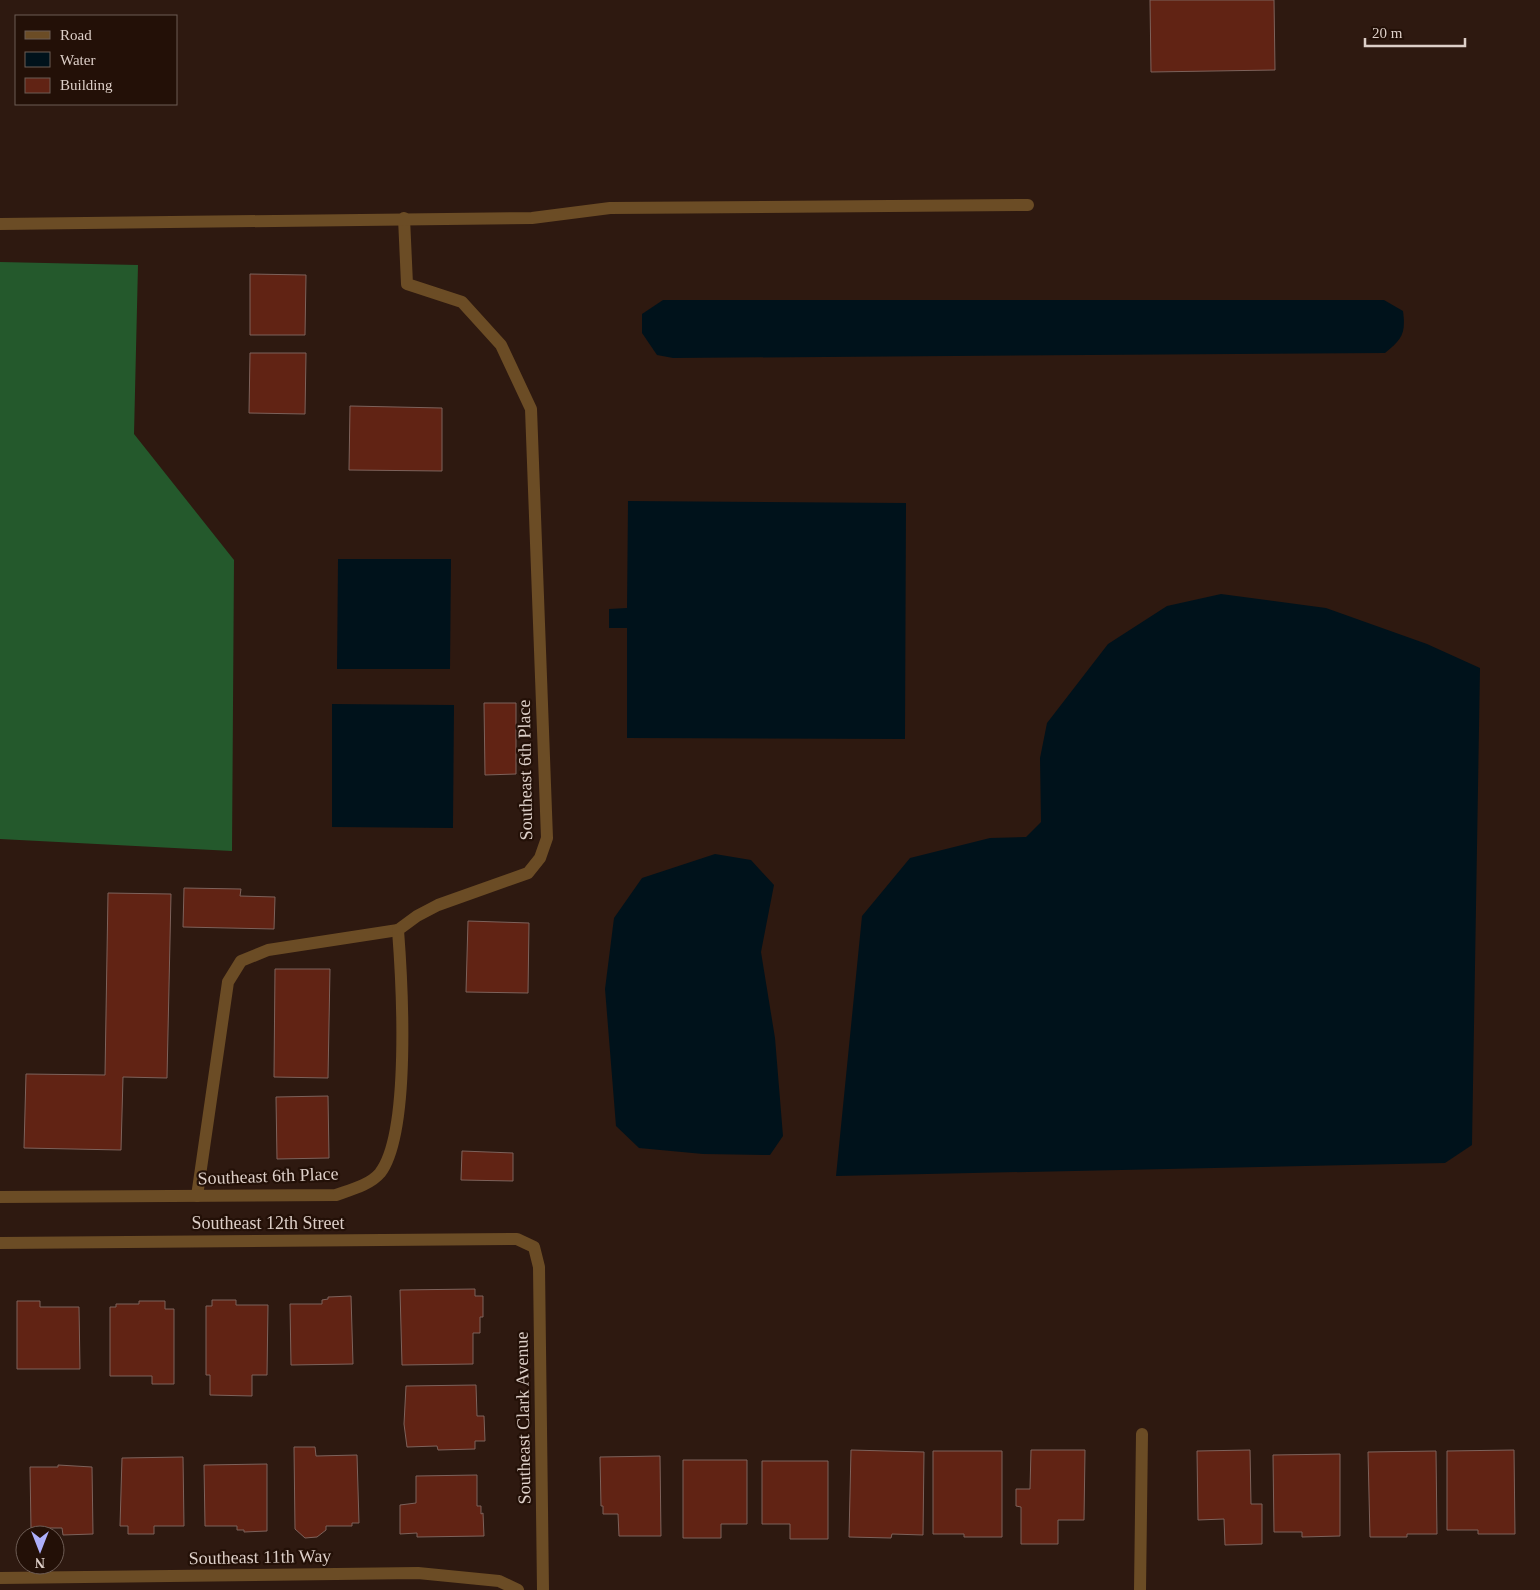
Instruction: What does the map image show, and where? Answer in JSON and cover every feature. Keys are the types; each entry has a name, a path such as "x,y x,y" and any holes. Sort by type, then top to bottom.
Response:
{"street":[{"path":"0,224 532,218 610,208 1028,205"},
{"name":"Southeast 6th Place","path":"0,1197 336,1195 360,1187 379,1174 392,1149 400,1106 402,990 398,930 417,916 438,905 528,873 540,858 547,838 531,409 501,345 462,302 407,284 404,218"},
{"path":"198,1196 228,982 241,961 268,950 398,930"},
{"name":"Southeast 12th Street","path":"0,1243 518,1239 534,1247"},
{"name":"Southeast Clark Avenue","path":"534,1247 539,1267 543,1590"},
{"path":"1140,1590 1142,1434"},
{"name":"Southeast 11th Way","path":"0,1578 418,1573 499,1581 518,1590"}],"green space":[{"path":"0,262 138,265 134,434 234,560 232,851 0,839"}],"water":[{"path":"663,300 1384,300 1403,311 1404,325 1399,340 1385,353 673,358 657,355 642,333 642,314"},
{"path":"628,501 906,503 905,739 627,738 627,628 609,628 609,609 627,608"},
{"path":"338,559 451,559 450,669 337,669"},
{"path":"1221,594 1326,608 1427,644 1480,668 1472,1145 1445,1163 836,1176 862,916 910,858 990,838 1026,837 1041,822 1040,758 1047,723 1108,644 1167,606"},
{"path":"332,704 454,705 453,828 332,827"},
{"path":"715,854 751,860 774,885 761,952 775,1038 783,1136 770,1155 703,1154 639,1148 616,1126 605,989 614,918 642,878"}],"building":[{"path":"1150,0 1274,0 1275,70 1151,72"},
{"path":"250,274 306,275 305,335 250,335"},
{"path":"250,353 306,353 305,414 249,413"},
{"path":"350,406 442,408 442,471 349,470"},
{"path":"484,703 516,703 516,774 485,775"},
{"path":"184,888 241,889 240,896 275,897 274,929 183,927"},
{"path":"108,893 171,894 167,1078 123,1077 121,1150 24,1148 26,1074 105,1075"},
{"path":"468,921 529,923 528,993 466,992"},
{"path":"275,969 330,969 328,1078 274,1077"},
{"path":"328,1096 329,1158 277,1159 276,1097"},
{"path":"462,1151 513,1153 513,1181 461,1180"},
{"path":"475,1289 475,1296 483,1296 483,1317 480,1317 480,1333 473,1333 473,1364 402,1365 400,1290"},
{"path":"351,1296 353,1364 291,1365 290,1304 322,1304 322,1300 328,1299 328,1297"},
{"path":"212,1300 236,1300 236,1305 268,1305 267,1375 252,1375 252,1396 210,1395 210,1375 206,1375 206,1306 212,1306"},
{"path":"17,1301 40,1301 40,1307 79,1307 80,1369 17,1369"},
{"path":"139,1301 165,1301 165,1309 174,1309 174,1384 152,1384 152,1376 110,1376 110,1307 116,1307 116,1304 139,1304"},
{"path":"476,1385 477,1416 484,1416 485,1441 475,1441 475,1449 438,1450 437,1446 407,1447 404,1424 406,1386"},
{"path":"294,1447 315,1447 316,1456 357,1455 359,1523 352,1523 352,1526 326,1526 326,1530 317,1537 305,1538 295,1529"},
{"path":"851,1450 924,1452 923,1535 892,1534 891,1538 849,1537"},
{"path":"1031,1450 1085,1450 1084,1520 1058,1520 1058,1544 1021,1544 1021,1507 1016,1506 1016,1489 1030,1489"},
{"path":"1250,1450 1251,1504 1262,1504 1262,1544 1225,1545 1224,1519 1198,1520 1197,1451"},
{"path":"1514,1450 1515,1534 1478,1534 1478,1530 1447,1530 1447,1451"},
{"path":"933,1451 1002,1451 1002,1537 964,1537 964,1534 933,1534"},
{"path":"1436,1451 1437,1534 1407,1534 1407,1537 1370,1537 1368,1452"},
{"path":"1340,1454 1340,1536 1302,1537 1302,1532 1274,1532 1273,1455"},
{"path":"660,1456 661,1536 619,1536 618,1514 603,1514 603,1506 601,1506 600,1457"},
{"path":"183,1457 184,1526 154,1526 154,1534 128,1534 128,1526 120,1526 122,1458"},
{"path":"683,1460 747,1460 747,1524 721,1524 721,1538 683,1538"},
{"path":"762,1461 828,1461 828,1539 790,1539 790,1524 762,1524"},
{"path":"267,1464 267,1531 244,1532 244,1530 237,1530 237,1526 205,1526 204,1465"},
{"path":"58,1465 92,1467 93,1534 65,1535 65,1525 31,1525 30,1467 58,1467"},
{"path":"477,1475 477,1506 481,1506 481,1514 483,1513 484,1536 417,1537 417,1533 400,1534 400,1505 416,1503 416,1476"}]}
